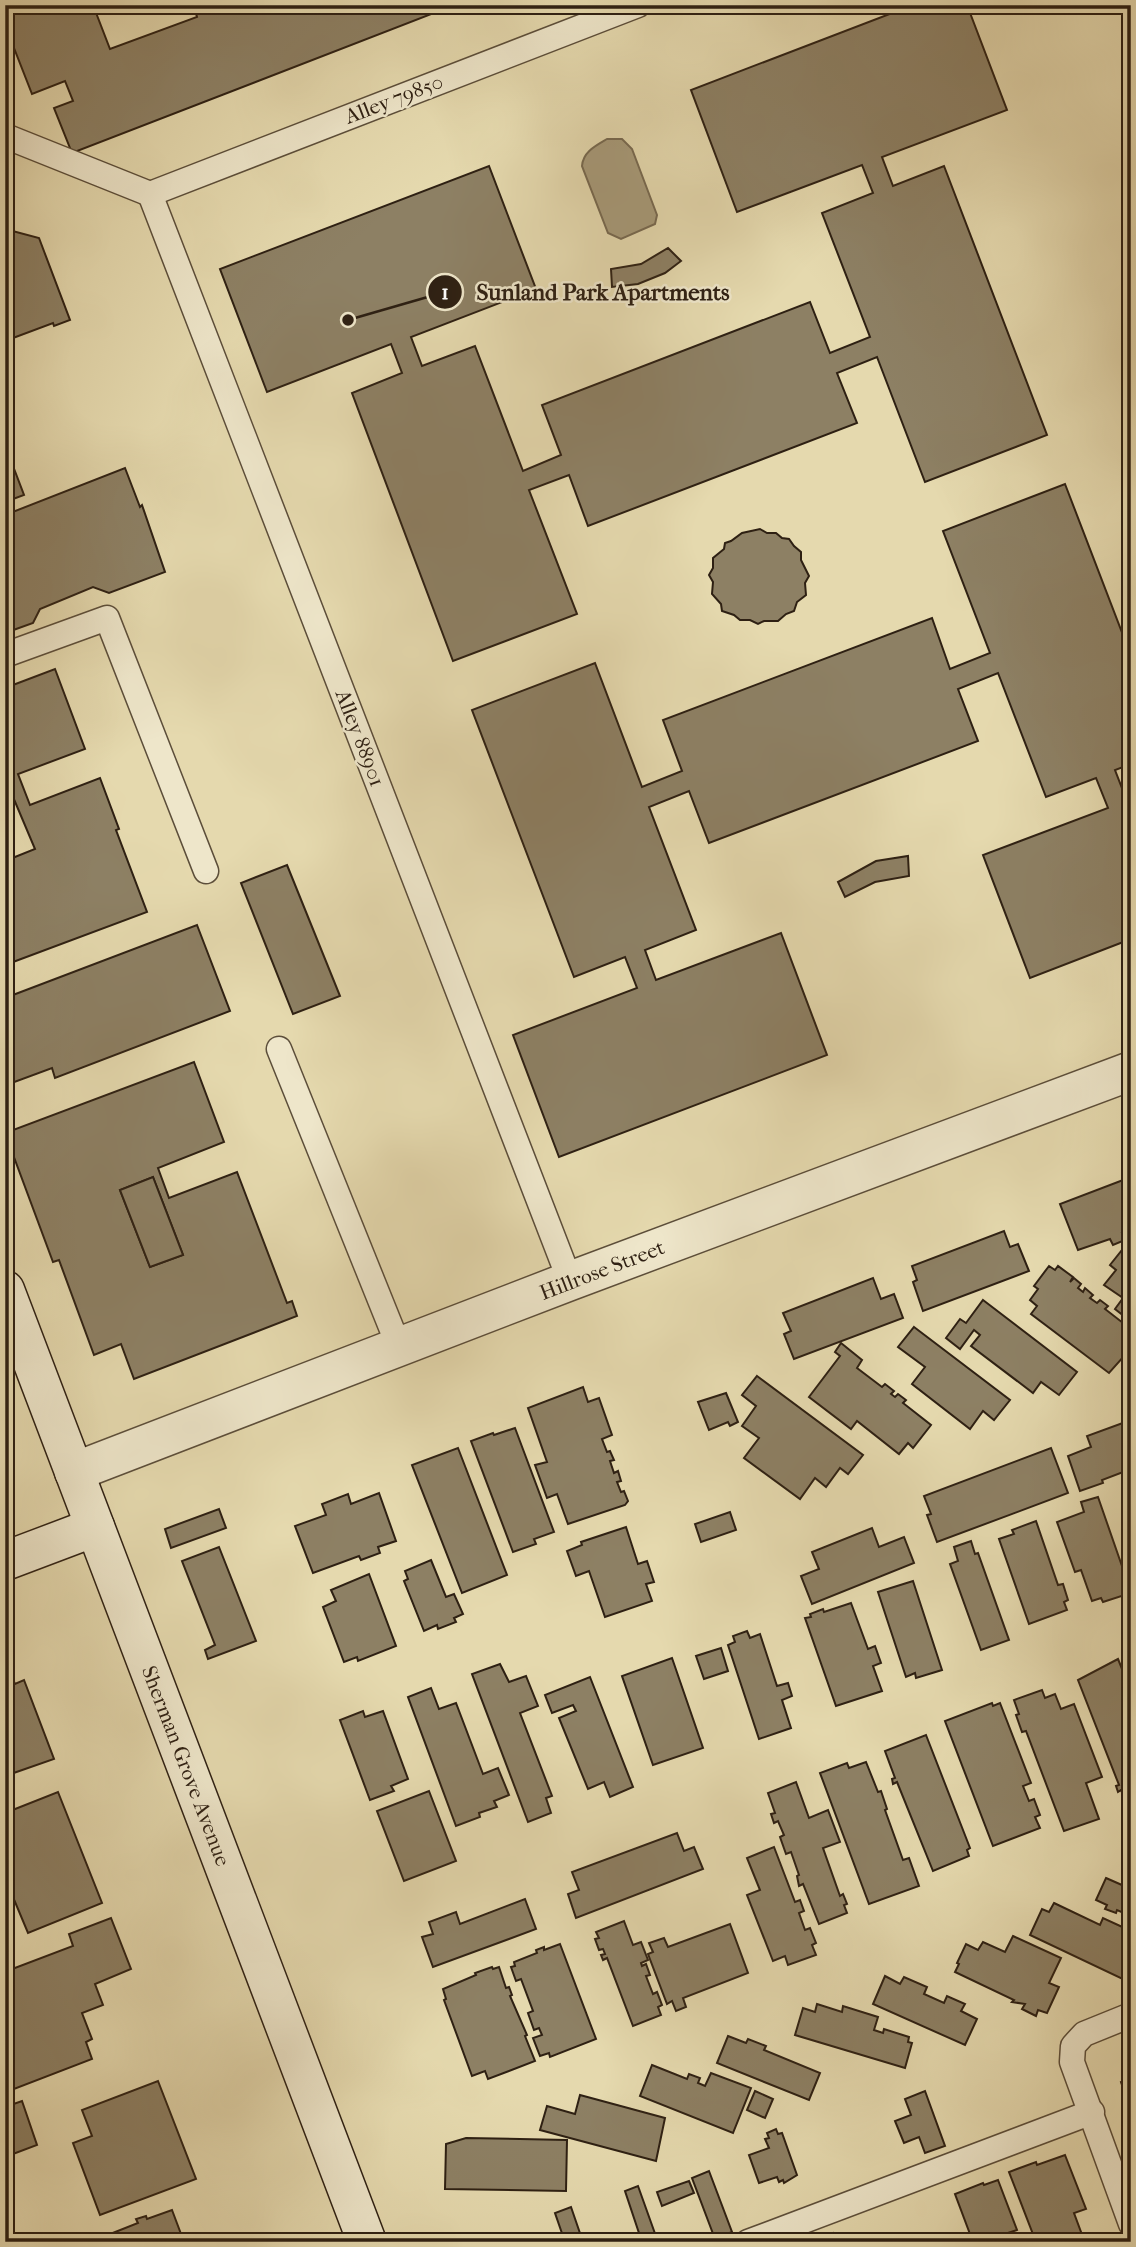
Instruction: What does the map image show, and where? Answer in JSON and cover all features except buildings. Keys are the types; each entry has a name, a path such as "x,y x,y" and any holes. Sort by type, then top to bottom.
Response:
{"street":[{"name":"Hillrose Street","path":"74,1472 570,1281 1131,1071"},
{"name":"Sherman Grove Avenue","path":"5,1290 367,2242"},
{"path":"5,1561 95,1527"}],"lane":[{"name":"Alley 79850","path":"150,194 638,5"},
{"path":"5,136 150,194"},
{"name":"Alley 88901","path":"150,194 570,1281"},
{"path":"5,655 107,618 206,871"},
{"path":"279,1049 399,1347"},
{"path":"1131,2015 1083,2034 1073,2046 1072,2062 1131,2224"},
{"path":"748,2242 1091,2112"}],"shaded area":[{"path":"607,139 622,139 632,149 657,215 655,224 621,239 608,233 582,166 587,153"}],"place":[{"name":"Sunland Park Apartments","path":"348,320"}]}
